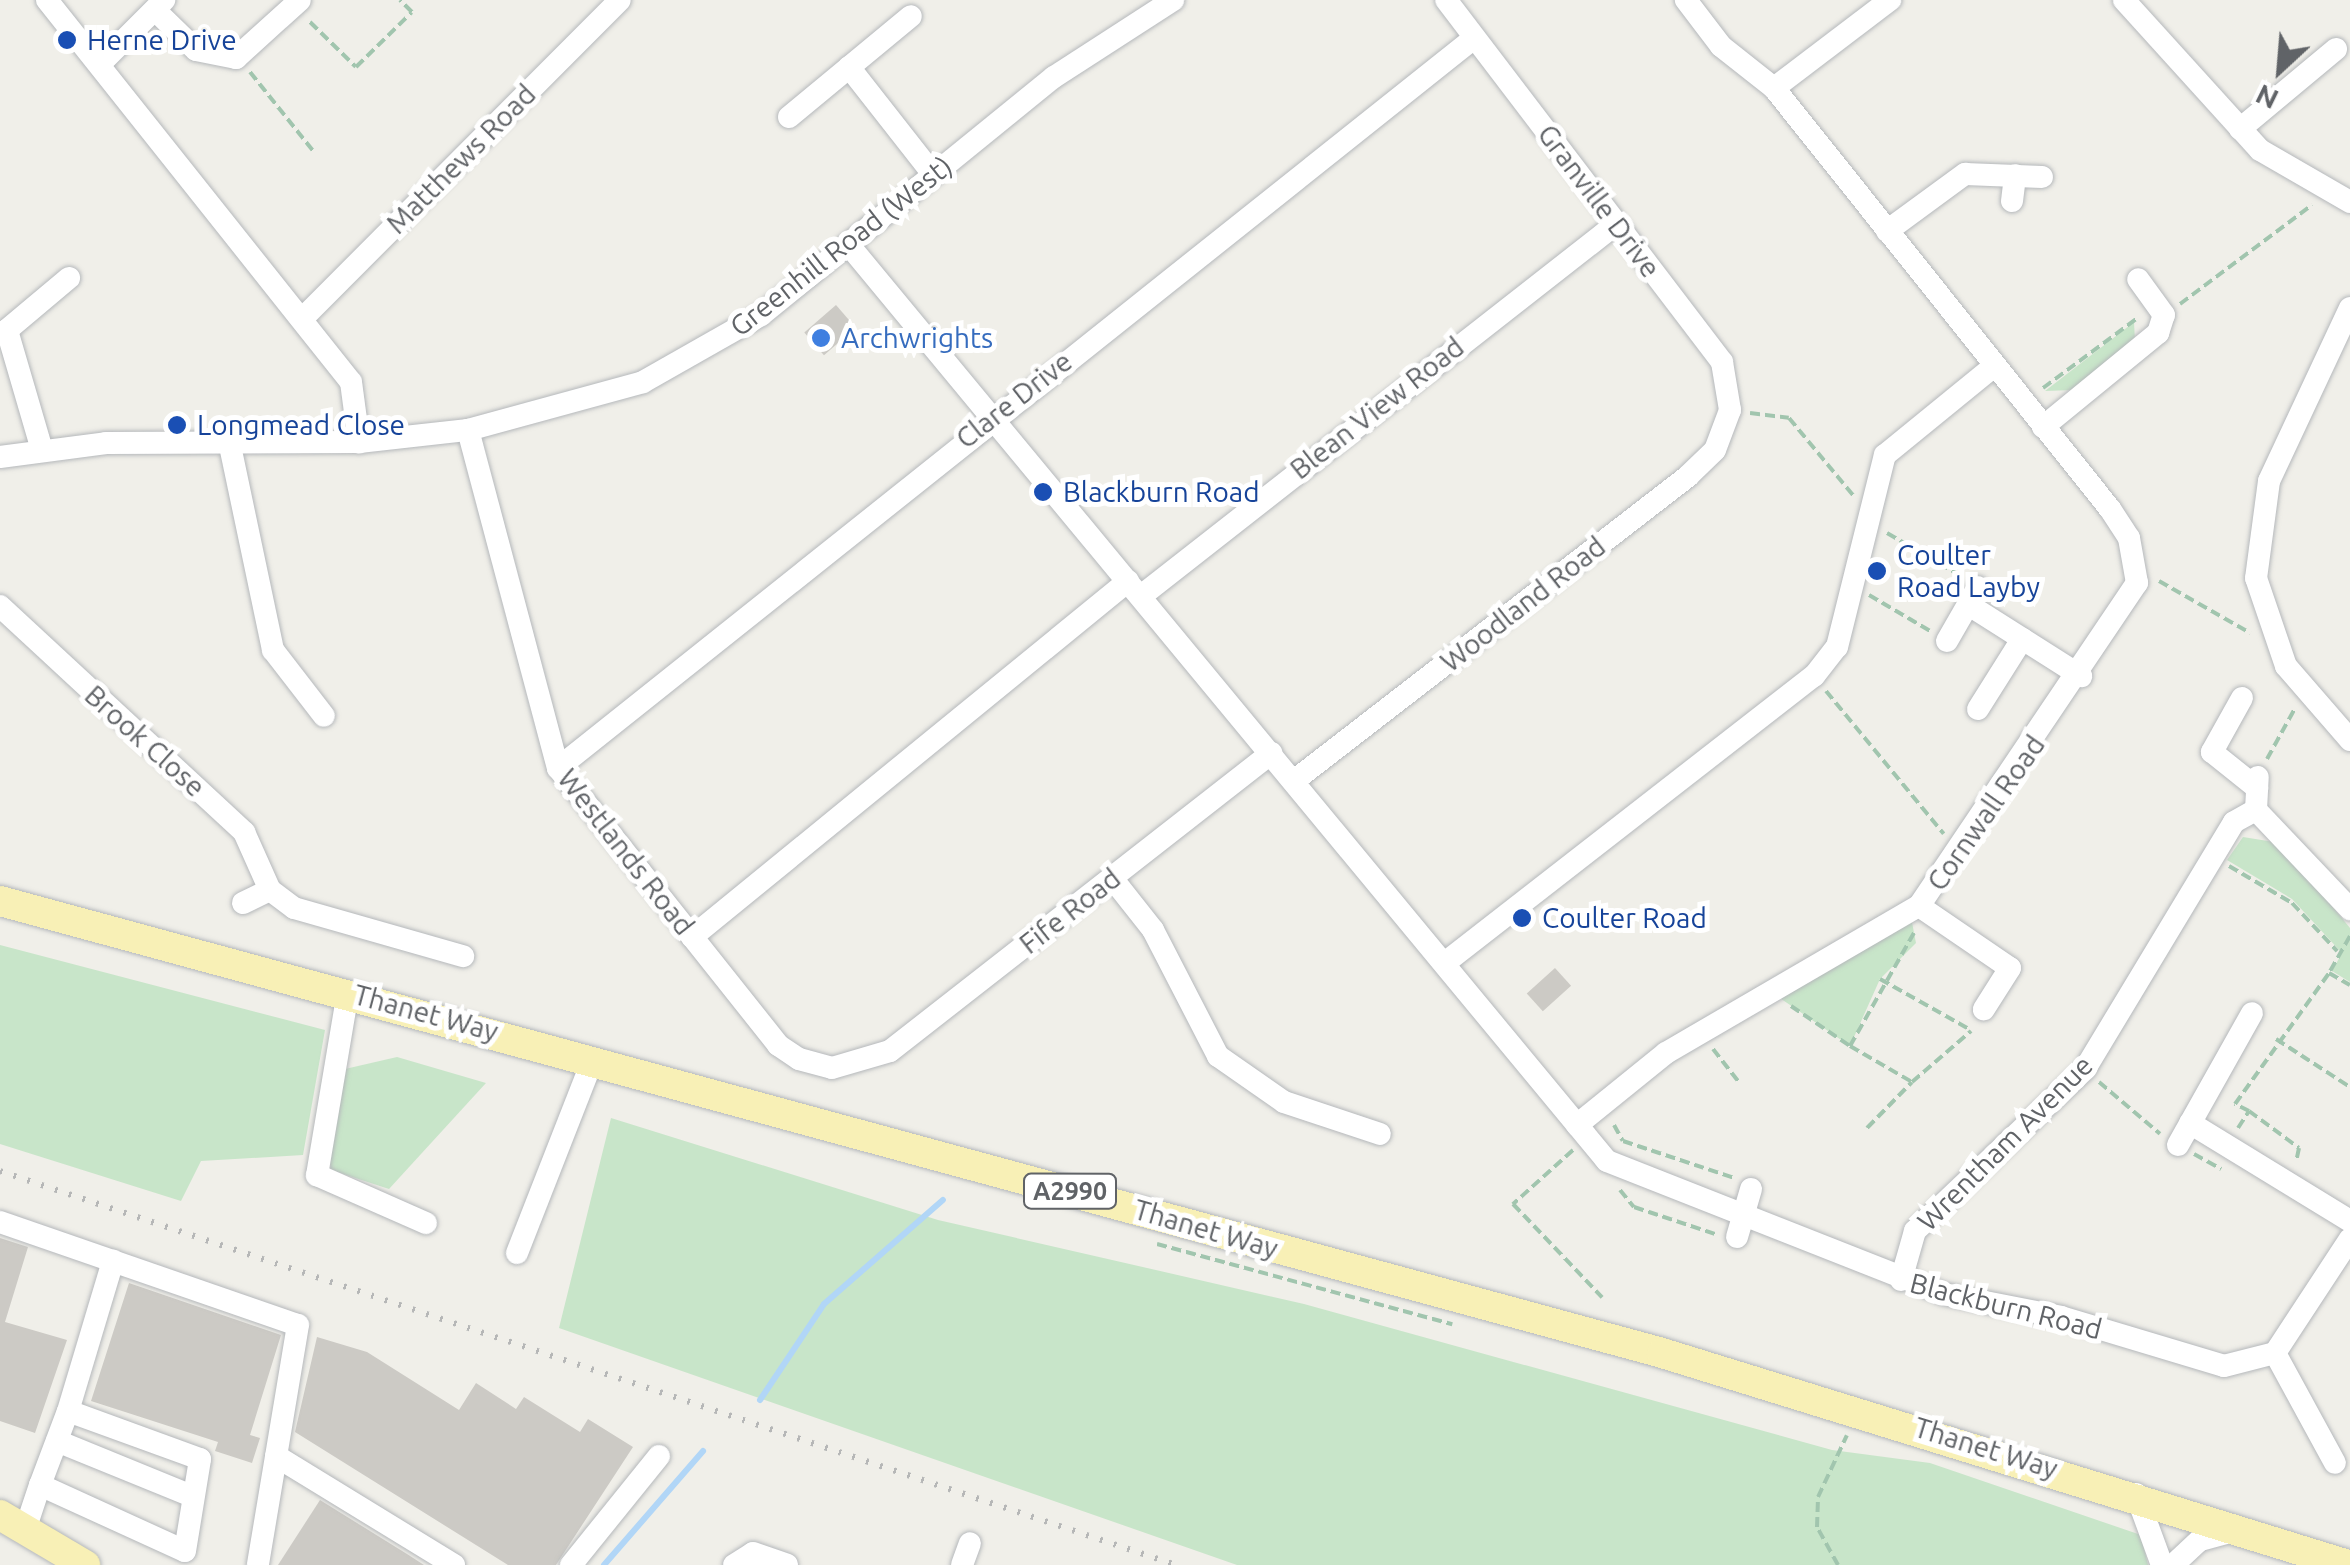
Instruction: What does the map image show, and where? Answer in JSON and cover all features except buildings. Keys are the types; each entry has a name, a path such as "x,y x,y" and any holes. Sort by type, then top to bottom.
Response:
{"main road":[{"name":"Thanet Way","path":"0,901 594,1059 2136,1494 2348,1565"},
{"path":"13,1522 86,1565"}],"street":[{"path":"47,0 351,382 359,442"},
{"name":"Matthews Road","path":"302,319 620,0"},
{"name":"Greenhill Road (West)","path":"0,457 42,450 229,441 359,442 468,430 608,395 689,361 848,244 932,173 1172,0"},
{"name":"Granville Drive","path":"1446,0 1722,362 1730,410"},
{"path":"1686,0 1731,56 1774,88 2130,538 2137,583"},
{"path":"1774,88 1890,0"},
{"path":"2124,0 2240,129 2316,188 2350,202"},
{"path":"100,64 159,5 196,50 238,56 297,3"},
{"path":"788,116 910,14"},
{"name":"Clare Drive","path":"558,768 993,417 1474,38"},
{"path":"2240,129 2336,49"},
{"path":"849,67 932,173"},
{"path":"1887,232 1965,174 2042,176"},
{"path":"2012,201 2014,175"},
{"name":"Blean View Road","path":"692,937 1134,588 1616,224"},
{"name":"Blackburn Road","path":"848,244 1582,1131 1626,1176 1744,1213 1901,1280 2224,1366 2275,1353"},
{"path":"42,450 7,330 69,278"},
{"path":"2043,427 2158,333 2164,315 2138,278"},
{"path":"2350,308 2269,481 2256,578 2270,636 2304,690 2350,740"},
{"path":"1446,962 1814,676 1837,647 1870,513 1896,440 1994,367"},
{"name":"Woodland Road","path":"1295,780 1688,476 1714,450 1730,410"},
{"name":"Westlands Road","path":"468,430 558,768 778,1045 832,1068 864,1062"},
{"path":"229,441 273,650 296,693 324,716"},
{"name":"Cornwall Road","path":"1582,1131 1701,1032 1914,909 1961,855 2081,676 2137,583"},
{"path":"1947,641 1974,596 2022,639 2081,676"},
{"name":"Brook Close","path":"0,606 244,832 270,890"},
{"path":"1978,709 2022,639"},
{"path":"2242,698 2212,752 2257,792 2350,909"},
{"name":"Fife Road","path":"864,1062 1112,878 1271,753"},
{"name":"Wrentham Avenue","path":"1901,1280 1915,1231 2085,1068 2212,856 2257,792"},
{"path":"1112,878 1153,930 1218,1056 1251,1086 1370,1123"},
{"path":"243,903 270,890 294,908 463,959"},
{"path":"1914,909 2010,968 1984,1009"},
{"path":"348,992 317,1175 426,1223"},
{"path":"2178,1145 2252,1013"},
{"path":"517,1253 594,1059"},
{"path":"2190,1123 2220,1155 2292,1185 2350,1220"},
{"path":"1736,1237 1751,1186"},
{"path":"0,1222 298,1325 258,1565"},
{"path":"2335,1463 2275,1353 2350,1239"},
{"path":"13,1522 40,1486 58,1441 113,1261"},
{"path":"40,1486 185,1552 200,1459 68,1411"},
{"path":"58,1441 192,1496"},
{"path":"276,1456 454,1565"},
{"path":"570,1565 659,1456"},
{"path":"2136,1494 2162,1565"},
{"path":"2173,1565 2200,1540 2240,1529"},
{"path":"734,1565 753,1554 788,1565"}],"path":[{"path":"297,3 356,67 412,12 400,0"},
{"path":"238,56 315,153"},
{"path":"2024,404 2131,318 2164,315 2312,207 2316,188"},
{"path":"1730,410 1789,418 1848,492 1974,596"},
{"path":"2137,583 2163,581 2270,636"},
{"path":"1854,586 1947,641"},
{"path":"1814,676 1961,855"},
{"path":"2257,792 2304,690"},
{"path":"2212,856 2292,902 2336,951"},
{"path":"1850,1046 1880,979 1916,943 1914,909"},
{"path":"2292,1185 2299,1148 2234,1104 2276,1039 2329,972 2336,951 2350,936"},
{"path":"2329,972 2350,986"},
{"path":"1880,979 1971,1031"},
{"path":"1771,992 1850,1046 1912,1082"},
{"path":"1867,1128 1971,1031 1984,1009"},
{"path":"1701,1032 1738,1081"},
{"path":"2276,1039 2350,1087"},
{"path":"1626,1111 1612,1122 1623,1141 1751,1186"},
{"path":"2220,1155 2249,1111"},
{"path":"1582,1131 1513,1204 1602,1297"},
{"path":"1153,1243 1457,1325"},
{"path":"1829,1429 1864,1440"},
{"path":"1838,1565 1816,1527 1818,1497 1847,1435"}],"green space":[{"path":"2134,322 2135,341 2074,390 2045,391"},
{"path":"2243,837 2280,843 2350,928 2350,982 2332,971 2342,953 2292,899 2227,860"},
{"path":"1910,912 1916,943 1880,979 1850,1046 1771,992"},
{"path":"0,945 325,1030 303,1155 201,1161 181,1201 0,1144"},
{"path":"397,1057 486,1083 389,1189 331,1170 329,1154 345,1069"},
{"path":"611,1118 938,1220 1304,1304 1832,1450 1930,1463 2141,1535 2148,1565 1237,1565 559,1328"}],"waterway":[{"path":"760,1400 824,1304 943,1200"},
{"path":"604,1565 703,1451"}],"railway":[{"path":"0,1171 1176,1565"}],"place":[{"name":"Herne Drive","path":"67,40"},
{"name":"Archwrights","path":"821,338"},
{"name":"Longmead Close","path":"177,425"},
{"name":"Blackburn Road","path":"1043,492"},
{"name":"Coulter Road Layby","path":"1877,571"},
{"name":"Coulter Road","path":"1522,918"}]}
